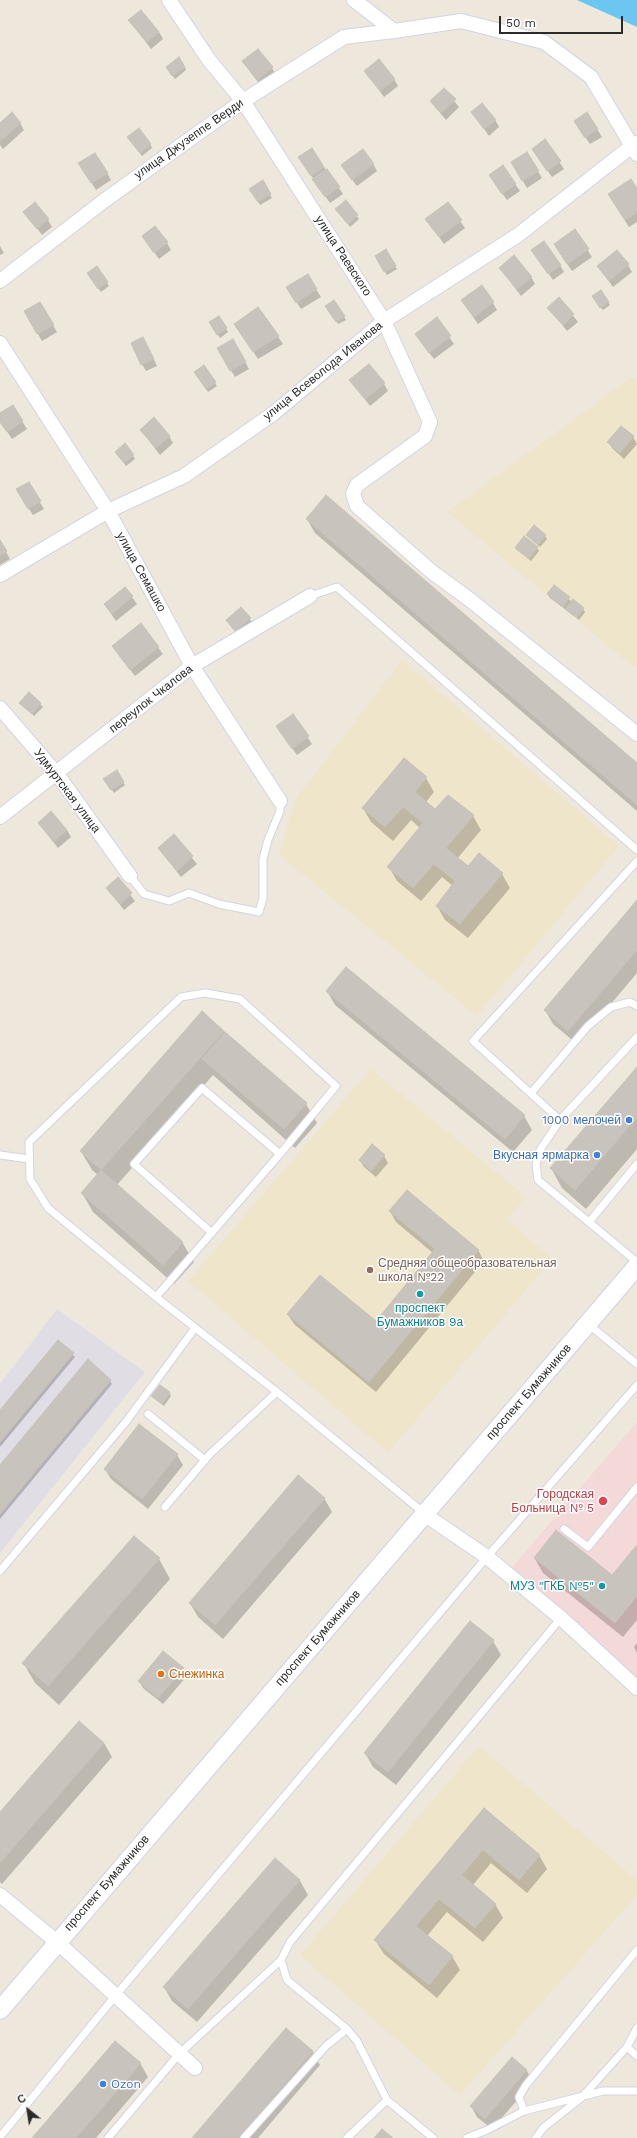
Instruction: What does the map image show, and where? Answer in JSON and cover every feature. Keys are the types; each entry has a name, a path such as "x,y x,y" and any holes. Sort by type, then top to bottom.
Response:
{"street":[{"name":"улица Раевского","path":"169,0 209,60 243,101 384,321 430,422 425,436 357,485 353,494 357,506 432,572 469,599 637,734"},
{"path":"354,0 394,31"},
{"name":"улица Джузеппе Верди","path":"0,280 104,200 243,101 344,37 461,21 544,42 591,77 636,148"},
{"name":"улица Всеволода Иванова","path":"0,575 108,511 184,476 274,413 384,321 518,235 636,148"},
{"name":"улица Семашко","path":"0,343 108,511 192,666 280,801"},
{"name":"переулок Чкалова","path":"0,816 57,774 192,666 310,596"},
{"name":"Удмуртская улица","path":"0,708 57,774 130,876"},
{"name":"проспект Бумажников","path":"0,2010 637,1266"},
{"path":"424,1514 487,1558 561,1618 637,1688"},
{"path":"0,1895 57,1942 195,2068"}],"lane":[{"path":"310,596 337,587 637,850"},
{"path":"130,876 144,894 169,901 189,893 219,904 259,912 263,898 263,859 268,840 280,811 280,801"},
{"path":"560,1120 473,1041 637,861"},
{"path":"156,1297 280,1154 336,1086 240,999 205,993 181,997 29,1142 30,1180 48,1208 156,1297 277,1392 424,1514"},
{"path":"531,1093 588,1026 611,1007 630,1002 637,1006"},
{"path":"637,1037 560,1120 540,1150 536,1164 538,1180 637,1262"},
{"path":"212,1233 134,1164 202,1088 280,1154"},
{"path":"0,1155 29,1159"},
{"path":"589,1222 637,1164"},
{"path":"588,1324 637,1364"},
{"path":"0,1571 125,1423 195,1328"},
{"path":"0,2137 116,1995 487,1558 637,1385"},
{"path":"165,1507 205,1460 277,1392"},
{"path":"148,1414 205,1460"},
{"path":"564,1528 588,1547 637,1487"},
{"path":"108,2138 179,2054 281,1960 290,1942 561,1618"},
{"path":"524,2111 519,2097 526,2085 637,1950"},
{"path":"281,1960 287,1980 347,2029 357,2041 387,2100 433,2138"},
{"path":"536,2138 543,2128 582,2097 627,2047 637,2028"},
{"path":"244,2138 326,2046 347,2029"},
{"path":"627,2047 637,2056"},
{"path":"467,2138 487,2130 524,2111 603,2091 637,2091"},
{"path":"347,2138 387,2100"}],"shaded area":[{"path":"632,377 637,382 637,670 447,512"},
{"path":"402,660 619,846 477,1016 279,855 295,800"},
{"name":"Средняя общеобразовательная школа №22","path":"371,1069 526,1197 507,1219 552,1259 388,1453 188,1281"},
{"path":"57,1309 145,1372 0,1553 0,1384"},
{"name":"Городская Больница № 5","path":"637,1422 637,1689 502,1579"},
{"path":"479,1746 637,1880 637,1895 460,2095 300,1955"}],"water":[{"path":"577,0 637,0 637,27"}],"building":[{"path":"141,10 159,32 147,42 128,20"},
{"path":"258,49 273,67 257,80 242,61"},
{"path":"179,57 185,67 172,76 166,67"},
{"path":"379,59 395,79 380,91 364,71"},
{"path":"444,88 456,99 441,113 430,101"},
{"path":"482,103 496,120 484,129 471,112"},
{"path":"12,112 21,123 0,141 0,123"},
{"path":"587,112 598,129 585,138 574,121"},
{"path":"139,128 151,144 140,153 127,137"},
{"path":"545,139 561,161 547,171 532,149"},
{"path":"312,148 324,167 311,176 298,157"},
{"path":"363,149 374,164 352,180 341,165"},
{"path":"527,152 539,171 522,181 511,162"},
{"path":"95,153 108,173 91,183 78,163"},
{"path":"503,165 516,184 502,194 489,175"},
{"path":"327,169 340,187 325,197 312,179"},
{"path":"631,179 637,188 637,212 625,220 608,194"},
{"path":"263,180 271,194 258,202 249,189"},
{"path":"346,200 358,215 348,224 335,209"},
{"path":"35,202 49,219 37,229 23,212"},
{"path":"448,202 462,220 439,237 425,219"},
{"path":"155,226 168,242 154,253 142,236"},
{"path":"575,229 589,249 567,264 554,244"},
{"path":"544,241 561,265 548,274 531,250"},
{"path":"386,249 396,266 384,272 375,256"},
{"path":"617,250 629,264 609,281 597,266"},
{"path":"514,255 532,277 517,289 499,268"},
{"path":"97,266 108,282 98,289 87,273"},
{"path":"308,274 317,289 296,303 286,287"},
{"path":"482,285 494,302 474,317 461,300"},
{"path":"601,290 609,302 600,308 592,296"},
{"path":"559,297 574,314 563,325 547,308"},
{"path":"334,300 345,316 336,322 325,306"},
{"path":"40,302 54,325 37,334 24,311"},
{"path":"258,307 279,336 253,352 234,324"},
{"path":"219,316 227,328 217,335 209,322"},
{"path":"437,317 451,336 429,353 415,334"},
{"path":"143,337 154,359 141,365 131,343"},
{"path":"233,339 246,362 230,371 217,348"},
{"path":"369,364 385,383 365,399 349,380"},
{"path":"204,365 216,382 206,389 194,372"},
{"path":"13,405 23,421 7,432 0,422 0,413"},
{"path":"154,417 170,436 156,448 140,430"},
{"path":"621,426 634,436 620,453 607,442"},
{"path":"125,443 134,455 124,463 115,452"},
{"path":"29,482 41,501 28,509 16,489"},
{"path":"326,495 637,763 637,805 306,519"},
{"path":"534,525 546,535 538,545 526,535"},
{"path":"524,536 538,547 529,559 515,548"},
{"path":"0,540 7,551 0,556"},
{"path":"554,585 570,597 563,607 547,594"},
{"path":"125,587 133,596 112,614 104,604"},
{"path":"573,599 584,608 577,618 565,609"},
{"path":"241,607 251,618 235,631 226,620"},
{"path":"141,623 159,647 130,670 112,646"},
{"path":"29,692 41,703 32,714 19,703"},
{"path":"293,714 309,736 292,749 276,726"},
{"path":"404,758 427,777 415,792 435,809 448,795 474,815 446,848 468,866 479,853 503,873 460,924 436,906 455,881 434,864 413,888 387,867 423,823 403,807 385,827 362,808"},
{"path":"117,770 124,782 111,790 103,779"},
{"path":"51,811 67,830 54,841 38,823"},
{"path":"174,834 193,856 177,871 158,848"},
{"path":"118,877 132,893 120,904 106,888"},
{"path":"637,900 637,950 568,1031 544,1010"},
{"path":"346,967 525,1115 505,1139 326,991"},
{"path":"202,1011 224,1031 101,1170 80,1151"},
{"path":"225,1032 307,1103 284,1129 202,1059"},
{"path":"637,1067 637,1117 575,1190 550,1168"},
{"path":"372,1144 385,1155 371,1171 359,1160"},
{"path":"101,1170 183,1242 163,1265 81,1193"},
{"name":"проспект Бумажников 9а","path":"407,1190 479,1250 369,1382 287,1314 320,1275 376,1321 435,1249 389,1211"},
{"path":"58,1340 74,1353 0,1442 0,1410"},
{"path":"88,1359 111,1380 0,1514 0,1465"},
{"path":"160,1385 170,1392 162,1404 151,1396"},
{"path":"139,1424 178,1454 142,1499 104,1469"},
{"path":"298,1475 325,1498 215,1625 189,1603"},
{"name":"МУЗ \"ГКБ №5\"","path":"556,1530 612,1575 637,1545 637,1596 615,1623 534,1558"},
{"path":"134,1536 160,1558 48,1686 22,1663"},
{"path":"470,1621 494,1640 388,1772 364,1753"},
{"name":"Снежинка","path":"163,1651 184,1668 158,1698 138,1681"},
{"path":"79,1721 104,1743 0,1863 0,1812"},
{"path":"484,1808 540,1855 519,1880 483,1850 462,1875 496,1904 475,1928 439,1899 416,1926 453,1956 429,1985 374,1940"},
{"path":"275,1858 300,1880 188,2009 163,1987"},
{"path":"286,2028 313,2051 238,2138 192,2138"},
{"path":"115,2041 141,2063 76,2138 32,2138"},
{"path":"512,2057 527,2070 485,2119 470,2106"},
{"path":"382,2129 393,2138 374,2138"}],"place":[{"name":"1000 мелочей","path":"629,1120"},
{"name":"Вкусная ярмарка","path":"597,1155"},
{"name":"Средняя общеобразовательная школа №22","path":"370,1270"},
{"name":"проспект Бумажников 9а","path":"420,1294"},
{"name":"Городская Больница № 5","path":"603,1501"},
{"name":"МУЗ \"ГКБ №5\"","path":"602,1586"},
{"name":"Снежинка","path":"161,1674"},
{"name":"Ozon","path":"103,2084"}]}
